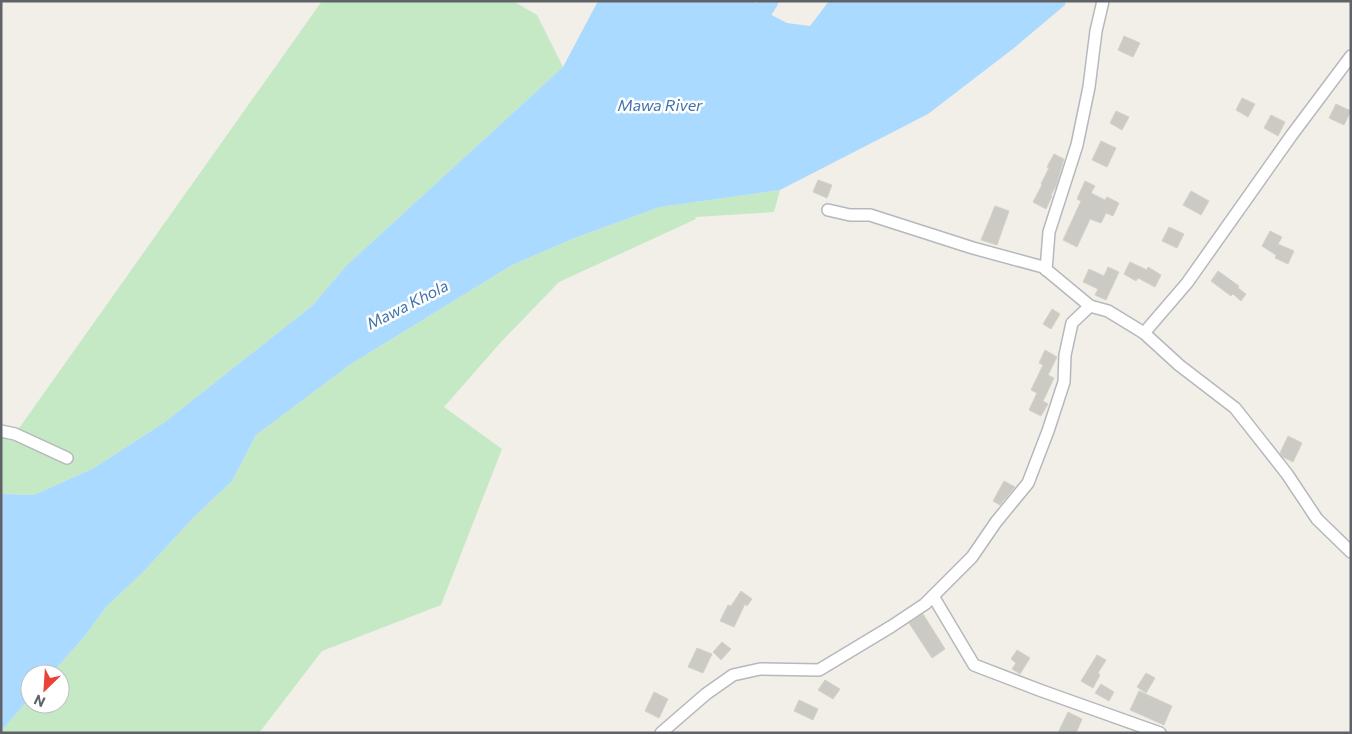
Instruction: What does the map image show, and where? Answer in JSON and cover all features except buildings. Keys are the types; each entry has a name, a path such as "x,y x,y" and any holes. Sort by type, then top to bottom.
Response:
{"street":[{"path":"1046,270 1049,232 1077,144 1089,87 1096,31 1103,1"},
{"path":"1144,333 1187,283 1291,136 1351,56"},
{"path":"828,210 850,215 870,215 973,248 1043,267 1090,306 1108,310 1144,333 1179,365 1235,408 1287,474 1317,519 1351,552"},
{"path":"661,733 706,694 733,675 760,669 819,670 925,604 972,558 996,522 1028,483 1064,382 1065,354 1072,323 1090,306"},
{"path":"1,431 15,434 67,458"},
{"path":"932,596 974,664 1160,733"}],"green space":[{"path":"322,1 513,1 537,15 563,67 346,266 313,305 165,422 94,468 34,495 1,494 1,432 15,434"},
{"path":"780,190 774,212 695,217 696,219 559,282 501,342 444,407 502,449 441,605 322,651 259,733 1,733 20,709 20,714 70,714 70,664 60,664 84,637 106,607 232,481 256,435 351,364 512,265 577,237 660,207"}],"water":[{"name":"Mawa River","path":"598,1 753,1 766,12 787,23 810,26 829,1 1066,1 1065,5 1014,48 928,114 780,190 660,207 577,237 512,265 351,364 256,435 232,481 106,607 84,637 60,664 20,664 20,709 1,731 1,494 34,495 94,468 165,422 313,305 346,266 563,67"}],"waterway":[{"name":"Mawa Khola","path":"750,30 769,1"}]}
